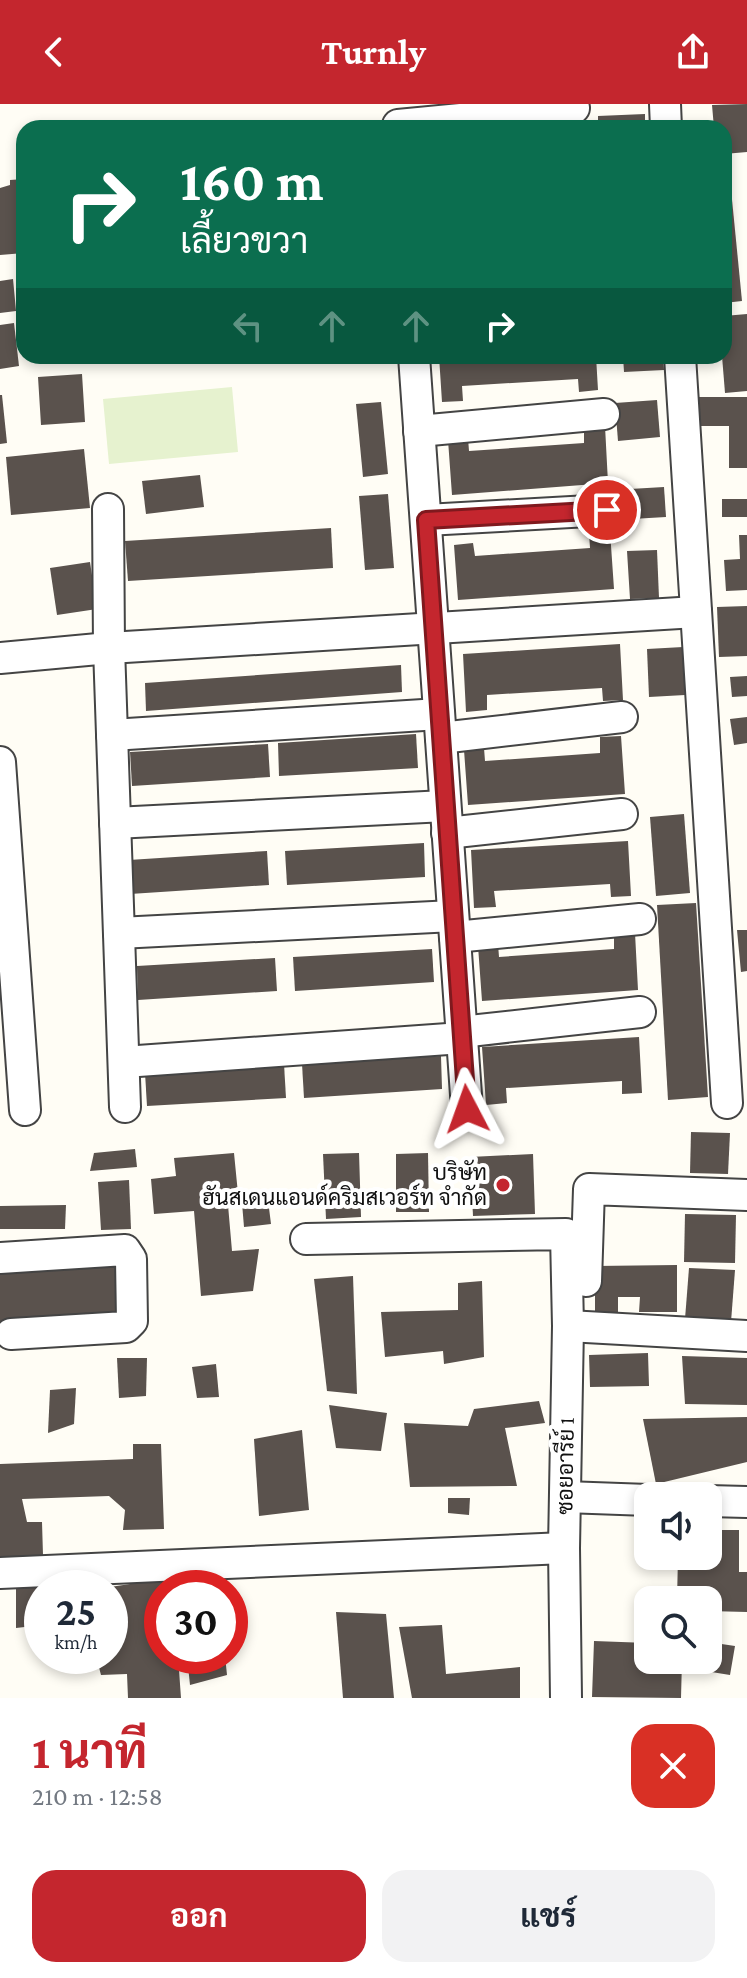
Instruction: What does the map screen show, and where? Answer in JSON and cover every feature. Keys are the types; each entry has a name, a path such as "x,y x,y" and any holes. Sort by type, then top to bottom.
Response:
{"street":[{"path":"398,119 574,108"},
{"path":"415,364 467,1109"},
{"path":"680,364 727,1103"},
{"path":"419,431 604,414"},
{"path":"108,509 109,648 125,1107"},
{"path":"426,520 607,510"},
{"path":"0,658 109,648 696,612"},
{"path":"112,735 440,726 622,717"},
{"path":"0,762 25,1110"},
{"path":"115,823 446,820 622,814"},
{"path":"119,933 640,919"},
{"path":"124,1062 462,1035 640,1012"},
{"path":"577,1289 589,1189 747,1195"},
{"name":"ซอยอารีย์ 1","path":"306,1239 566,1234 577,1289 565,1497 566,1698"},
{"path":"0,1258 125,1250 131,1259 132,1321 126,1327 11,1334"},
{"path":"576,1327 747,1336"},
{"path":"565,1497 634,1499"},
{"path":"722,1501 747,1502"},
{"path":"0,1573 564,1548"}],"green space":[{"path":"232,387 238,452 109,464 103,399"}],"building":[{"path":"747,104 747,152 732,153 732,120 713,120 712,105"},
{"path":"645,114 645,120 598,120 598,116"},
{"path":"10,180 16,180 16,254 0,255 0,188 10,185"},
{"path":"732,199 742,301 732,302"},
{"path":"13,279 16,311 0,313 0,281"},
{"path":"747,314 747,391 725,393 723,364 732,364 732,315"},
{"path":"14,323 16,364 19,366 0,369 0,325"},
{"path":"440,364 596,364 598,390 579,392 578,379 462,386 463,401 442,402"},
{"path":"624,364 664,364 664,370 624,372"},
{"path":"82,374 85,422 41,425 38,377"},
{"path":"0,395 7,443 0,444"},
{"path":"699,397 747,397 747,468 729,468 729,426 699,426"},
{"path":"657,400 660,437 618,441 615,403"},
{"path":"381,402 388,474 363,477 356,404"},
{"path":"605,426 608,483 452,495 448,440 468,438 469,451 584,443 584,427"},
{"path":"84,449 90,508 11,515 6,457"},
{"path":"200,475 204,507 146,514 142,481"},
{"path":"664,487 666,517 632,519 630,489"},
{"path":"388,494 394,568 365,570 359,496"},
{"path":"722,499 747,499 747,517 722,517"},
{"path":"331,528 333,568 128,581 125,541"},
{"path":"610,531 614,589 458,600 454,545 473,543 475,556 590,548 589,533"},
{"path":"739,535 747,535 747,590 726,591 724,560 740,559"},
{"path":"657,550 659,598 630,599 627,551"},
{"path":"90,562 97,609 57,615 50,568"},
{"path":"747,606 747,656 719,657 717,607"},
{"path":"620,644 623,700 603,701 602,688 487,695 487,710 466,712 463,654"},
{"path":"683,647 685,695 649,697 647,649"},
{"path":"401,665 402,692 146,711 145,683"},
{"path":"747,676 747,696 732,697 730,677"},
{"path":"747,717 747,743 734,745 730,719"},
{"path":"416,734 418,768 279,776 278,743"},
{"path":"621,736 625,794 468,805 464,750 484,748 485,761 600,753 600,737"},
{"path":"268,744 270,777 132,786 130,752"},
{"path":"684,814 690,893 656,896 650,817"},
{"path":"628,841 631,896 611,897 610,884 494,891 496,907 474,908 471,850"},
{"path":"424,843 425,877 287,885 285,851"},
{"path":"267,851 269,885 130,894 129,860"},
{"path":"696,903 708,1097 668,1100 657,905"},
{"path":"737,930 747,930 747,971 741,972"},
{"path":"635,933 638,990 482,1001 478,946 498,944 499,957 614,949 614,934"},
{"path":"432,949 434,982 295,991 293,957"},
{"path":"275,958 277,991 138,1000 137,966"},
{"path":"639,1037 642,1093 622,1094 622,1081 506,1088 507,1103 486,1105 482,1047"},
{"path":"441,1056 442,1089 304,1098 302,1064"},
{"path":"284,1064 286,1098 147,1106 145,1073"},
{"path":"691,1132 730,1133 728,1174 690,1173"},
{"path":"135,1149 137,1167 90,1171 94,1153"},
{"path":"234,1153 239,1204 228,1205 232,1251 259,1249 253,1291 201,1296 194,1211 154,1214 151,1179 176,1176 174,1158"},
{"path":"359,1153 361,1217 326,1219 323,1154"},
{"path":"428,1153 429,1212 396,1212 396,1154"},
{"name":"บริษัท ฮันสเดนแอนด์คริมสเวอร์ท จำกัด","path":"533,1154 535,1214 473,1216 470,1157"},
{"path":"129,1180 131,1229 101,1230 98,1182"},
{"path":"268,1200 271,1224 244,1227 242,1203"},
{"path":"66,1205 65,1229 0,1229 0,1206"},
{"path":"685,1214 736,1215 735,1263 684,1262"},
{"path":"123,1254 131,1321 0,1329 0,1261"},
{"path":"677,1265 677,1312 639,1312 640,1297 618,1297 618,1319 595,1320 595,1266"},
{"path":"689,1268 735,1270 731,1322 685,1319"},
{"path":"353,1276 357,1394 327,1391 314,1279"},
{"path":"482,1281 484,1357 444,1364 443,1351 385,1357 381,1312 458,1310 458,1283"},
{"path":"648,1353 649,1386 590,1387 589,1355"},
{"path":"682,1356 747,1358 747,1405 685,1404"},
{"path":"117,1358 147,1358 146,1396 119,1398"},
{"path":"216,1364 219,1397 197,1398 192,1367"},
{"path":"76,1388 74,1424 48,1433 50,1390"},
{"path":"539,1401 545,1423 505,1428 517,1486 410,1487 404,1423 468,1426 474,1409"},
{"path":"329,1405 387,1413 381,1451 336,1448"},
{"path":"747,1417 747,1462 656,1482 643,1419"},
{"path":"302,1430 309,1510 259,1516 254,1439"},
{"path":"133,1444 161,1444 164,1529 123,1530 125,1510 109,1496 22,1499 27,1522 42,1522 43,1555 0,1559 0,1464 133,1459"},
{"path":"448,1498 470,1498 469,1515 448,1513"},
{"path":"722,1530 739,1530 739,1572 747,1572 747,1612 722,1611 722,1586 677,1586 678,1570 722,1570"},
{"path":"144,1582 144,1674 179,1674 181,1698 128,1698 128,1584"},
{"path":"16,1586 24,1586 24,1627 16,1628"},
{"path":"336,1612 386,1614 394,1698 343,1698"},
{"path":"442,1625 446,1674 520,1667 520,1698 412,1698 399,1627"},
{"path":"594,1641 634,1642 634,1674 682,1674 681,1698 592,1697"},
{"path":"722,1644 735,1646 730,1675 722,1674"},
{"path":"189,1674 227,1674 227,1675 190,1685"}],"place":[{"name":"บริษัท ฮันสเดนแอนด์คริมสเวอร์ท จำกัด","path":"503,1185"}],"route":[{"path":"467,1109 426,520 607,510"}]}
